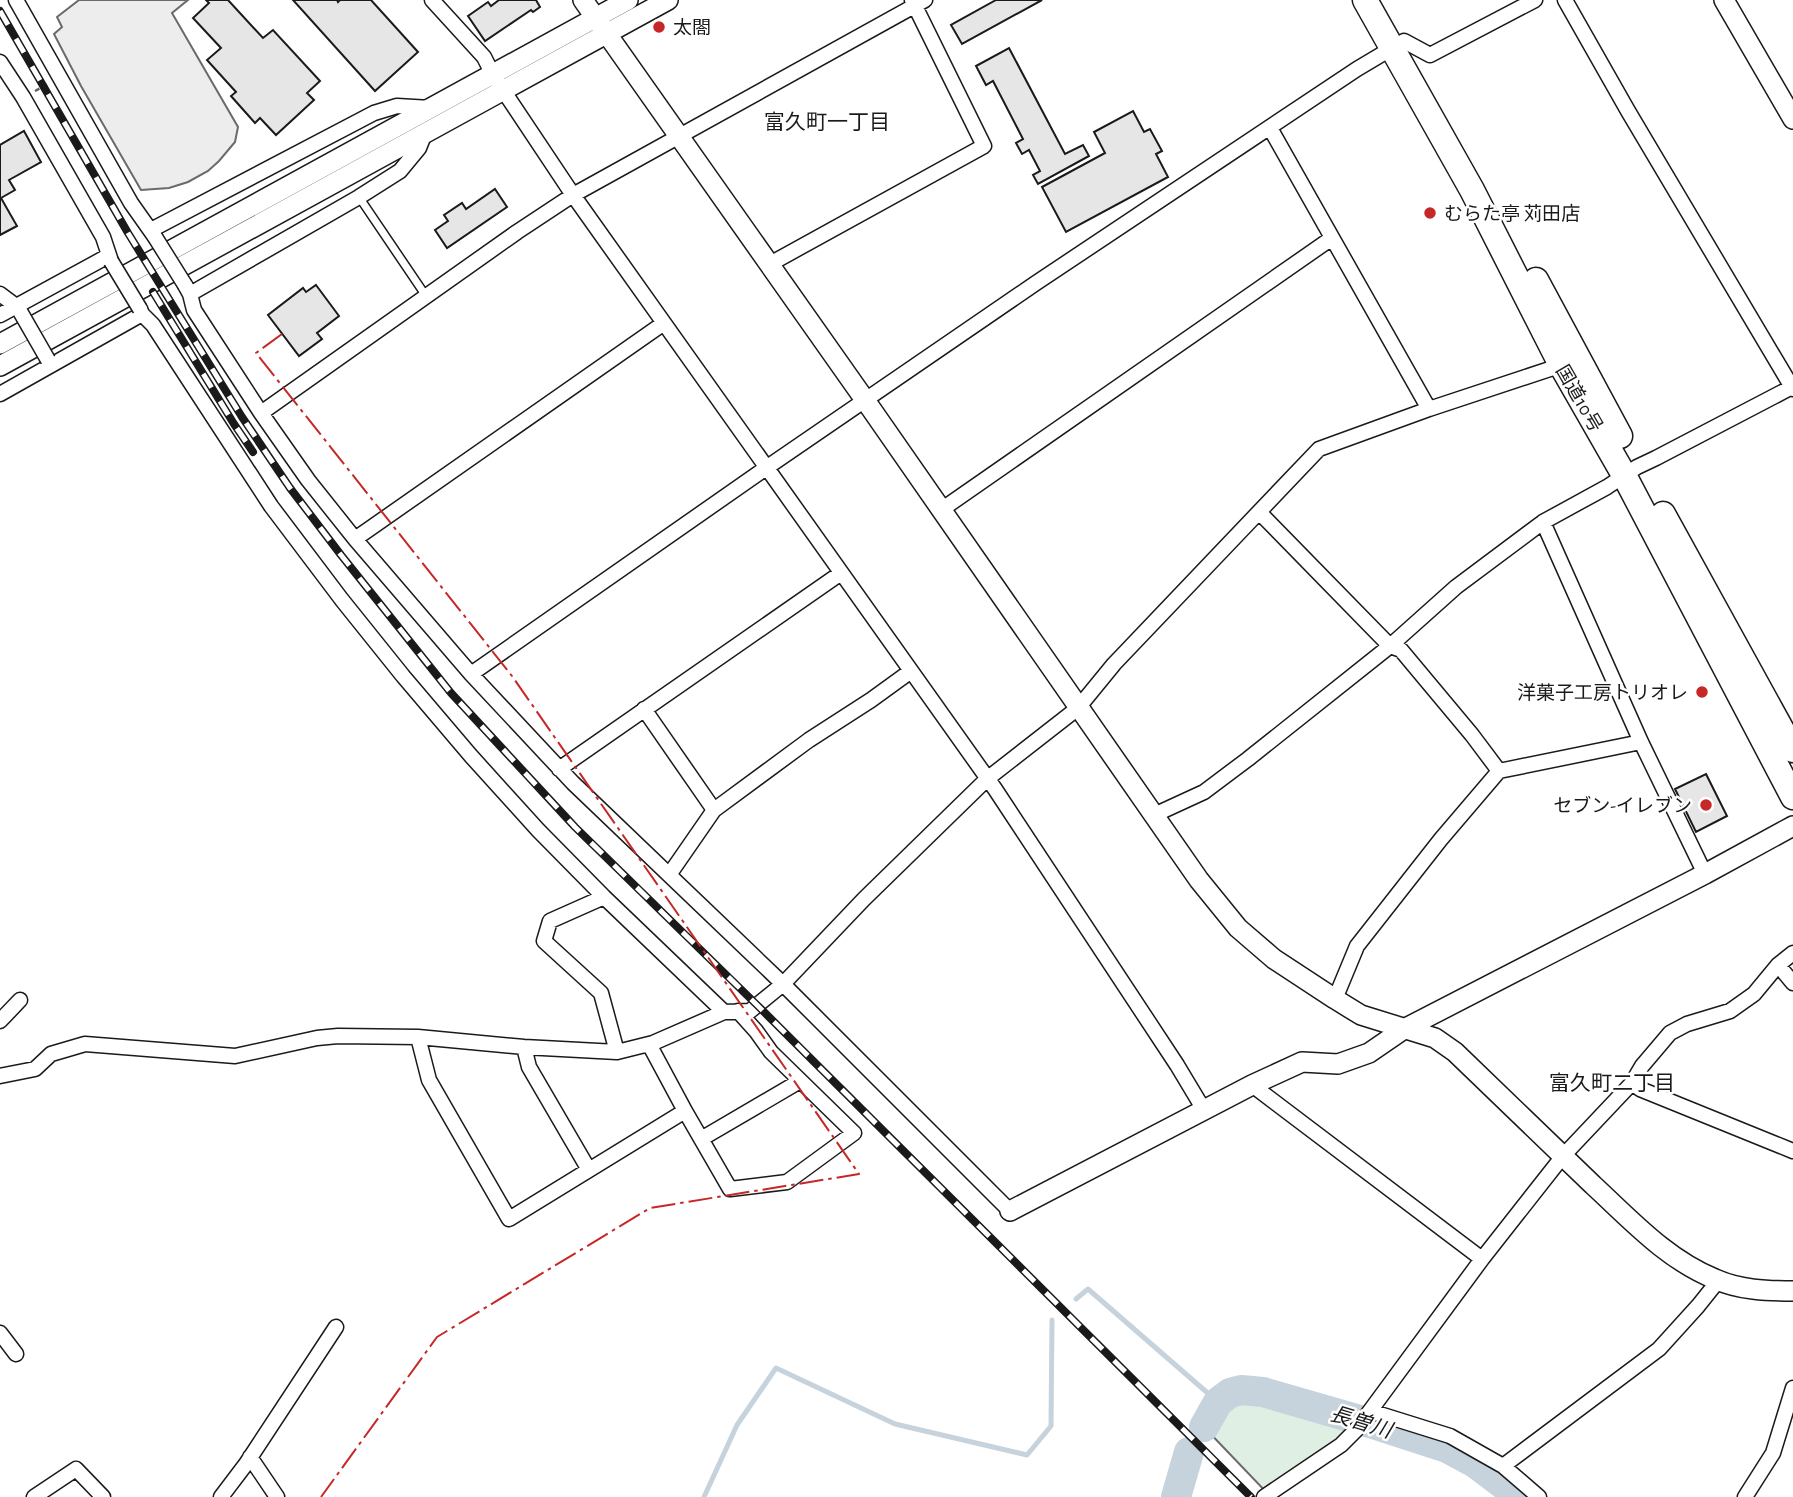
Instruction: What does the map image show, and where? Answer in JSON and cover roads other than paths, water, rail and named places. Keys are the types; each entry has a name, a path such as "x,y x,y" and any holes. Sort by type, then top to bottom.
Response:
{"highway":[{"name":"国道10号","path":"1365,0 1398,45"},
{"name":"国道10号","path":"1382,0 1398,45 1472,190 1793,750"},
{"name":"国道10号","path":"1631,471 1793,797"}],"street":[{"path":"16,0 131,203 188,290 194,310 308,480 355,539 471,674 559,769 783,984 1010,1211 1302,1062 1338,1064 1369,1053 1404,1030 1793,826"},
{"path":"432,0 484,57 573,195 987,779 1204,1110"},
{"path":"583,0 1199,880 1238,928 1274,959 1361,1015 1435,1038 1455,1052 1658,1246 1718,1281 1737,1287 1793,1291"},
{"path":"0,366 425,133 595,18 628,0"},
{"path":"0,344 432,108 607,34 668,0"},
{"path":"471,674 1036,283 1357,69 1398,45 1430,55 1535,0"},
{"path":"1154,815 1204,792 1248,759 1390,646 1456,587 1543,522 1631,471 1792,388 1565,0"},
{"path":"1724,0 1793,120"},
{"path":"261,413 573,195 918,2 984,146 768,265"},
{"path":"0,62 103,237 110,258 141,311 153,325 271,506 342,600 471,756 538,830 604,897 731,1012 756,1031 771,1052 854,1133 787,1182 730,1189 649,1044"},
{"path":"153,234 374,113 397,106 432,108"},
{"path":"1269,128 1429,408"},
{"path":"188,290 359,197 400,171 419,148 425,133"},
{"path":"941,510 1332,238"},
{"path":"0,315 19,309 110,258"},
{"path":"0,294 19,309 49,363"},
{"path":"0,394 141,311"},
{"path":"355,539 664,323"},
{"path":"0,1076 34,1069 51,1054 85,1044 235,1056 317,1038 418,1037 617,1052 649,1044 731,1012 750,1011 783,984 864,899 987,779 1079,708 1114,664 1319,449 1429,408 1570,362"},
{"path":"1259,512 1390,646 1401,650 1499,771"},
{"path":"1543,522 1641,742 1705,874"},
{"path":"559,769 841,573"},
{"path":"669,875 714,810 798,748 911,671"},
{"path":"644,709 714,810"},
{"path":"1335,999 1357,946 1441,839 1499,771 1641,742"},
{"path":"604,897 550,920 544,941 601,993 617,1052"},
{"path":"1264,1497 1341,1445 1356,1430 1482,1259 1563,1156 1632,1083 1642,1066 1670,1033 1688,1024 1730,1011 1754,994 1778,965 1793,953"},
{"path":"1778,965 1793,983"},
{"path":"0,1021 20,1000"},
{"path":"418,1037 429,1080 509,1219 685,1111"},
{"path":"524,1047 529,1067 589,1170"},
{"path":"701,1139 800,1081"},
{"path":"1632,1083 1640,1089 1793,1151"},
{"path":"1252,1086 1482,1259"},
{"path":"1503,1466 1660,1349 1718,1281"},
{"path":"221,1497 336,1327"},
{"path":"0,1333 16,1354"},
{"path":"1745,1497 1773,1453 1790,1414 1793,1388"},
{"path":"1369,1413 1450,1436 1503,1466 1539,1497"},
{"path":"250,1457 277,1497"},
{"path":"34,1497 76,1469 103,1497"}],"lane":[{"path":"359,197 426,297"}],"waterway":[{"path":"1076,1299 1088,1289 1218,1402"},
{"path":"704,1497 737,1425 776,1368 895,1424 1027,1455 1051,1426 1052,1320"},
{"name":"長曽川","path":"1204,1427 1218,1402 1230,1393 1241,1390 1263,1392 1447,1448 1475,1463 1520,1497"},
{"name":"長曽川","path":"1176,1497 1189,1452"}],"railway":[{"path":"0,11 128,233 242,417 290,488 451,693 575,827 1251,1497"},
{"path":"153,292 253,452"}],"place":[{"name":"太閤","path":"659,27"},
{"name":"むらた亭 苅田店","path":"1430,213"},
{"name":"洋菓子工房トリオレ","path":"1702,692"},
{"name":"セブン-イレブン","path":"1706,805"}],"district":[{"name":"富久町一丁目","path":"827,122"},
{"name":"富久町二丁目","path":"1612,1083"}]}
